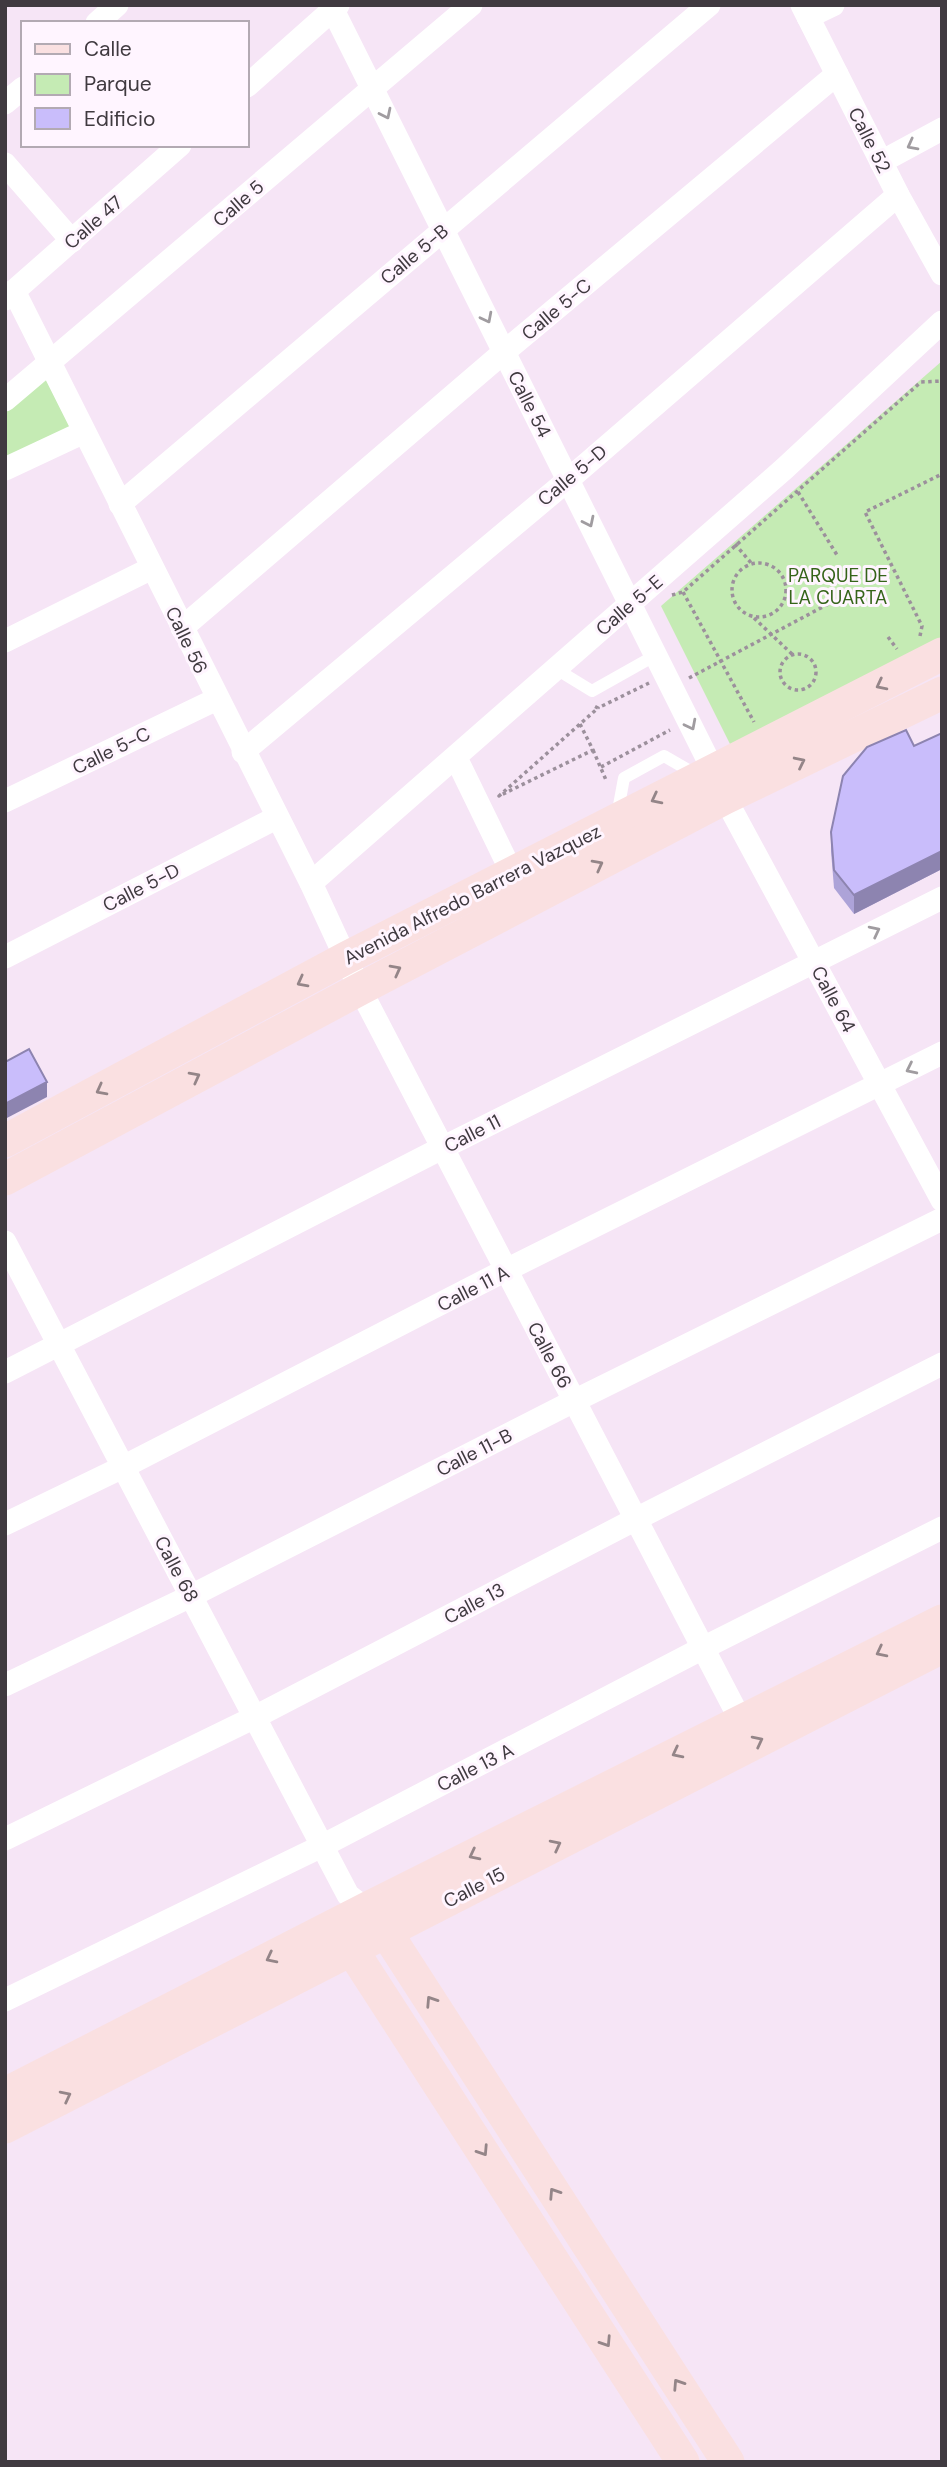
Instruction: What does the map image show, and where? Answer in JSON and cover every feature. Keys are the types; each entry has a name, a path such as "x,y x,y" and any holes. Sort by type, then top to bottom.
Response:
{"street":[{"path":"99,21 117,5"},
{"name":"Calle 5","path":"5,400 51,364 471,5"},
{"name":"Calle 5-B","path":"120,504 709,5"},
{"path":"805,11 833,5"},
{"path":"248,85 335,8"},
{"name":"Calle 54","path":"335,8 656,655 713,782"},
{"name":"Calle 52","path":"805,11 898,195 942,274"},
{"name":"Calle 5-C","path":"182,628 504,352 837,74"},
{"path":"5,103 21,90"},
{"path":"881,162 942,129"},
{"name":"Calle 47","path":"10,295 178,147"},
{"path":"5,164 72,241"},
{"name":"Calle 5-D","path":"243,752 568,480 898,195"},
{"name":"Calle 56","path":"10,295 51,364 276,818 311,883 360,989"},
{"name":"Calle 5-E","path":"311,883 784,469 942,322"},
{"path":"5,469 84,432"},
{"path":"5,641 152,568"},
{"name":"Avenida Alfredo Barrera Vazquez","path":"5,1178 360,989 713,782 930,649"},
{"name":"Avenida Alfredo Barrera Vazquez","path":"5,1141 346,958 617,820 942,693"},
{"name":"Calle 5-C","path":"5,801 217,699"},
{"path":"454,758 512,873"},
{"name":"Calle 64","path":"713,782 942,1200"},
{"name":"Calle 5-D","path":"5,957 276,818"},
{"name":"Calle 11","path":"5,1372 442,1148 942,898"},
{"name":"Calle 66","path":"360,989 741,1721"},
{"name":"Calle 11 A","path":"5,1524 942,1053"},
{"name":"Calle 11-B","path":"5,1685 191,1596 574,1401 942,1219"},
{"name":"Calle 68","path":"5,1242 360,1921"},
{"name":"Calle 13","path":"5,1839 255,1717 942,1364"},
{"name":"Calle 13 A","path":"5,2000 322,1846 703,1648 942,1528"},
{"name":"Calle 15","path":"5,2127 360,1921 741,1721 942,1621"},
{"name":"Calle 15","path":"5,2094 360,1921 942,1647"},
{"path":"360,1921 419,2067 445,2109 562,2273 683,2462"},
{"path":"360,1921 595,2256 708,2431 733,2458"},
{"path":"562,2273 595,2256"}],"lane":[{"path":"556,670 592,691 656,655"}],"path":[{"path":"758,729 683,592 921,382 942,381"},
{"path":"784,469 837,555"},
{"path":"930,649 922,626 864,512 942,474"},
{"path":"720,525 752,564"},
{"path":"753,616 771,615 778,610 786,593 783,576 769,564 752,564 738,574 732,590 738,607 753,616 793,655 805,655 814,663 816,674 806,688 794,690 782,679 781,667 793,655"},
{"path":"499,796 598,708 721,661 832,602"},
{"path":"888,637 901,653"},
{"path":"588,701 598,708"},
{"path":"580,724 606,780"},
{"path":"601,767 680,724"},
{"path":"499,796 593,750"},
{"path":"492,787 504,807"}],"green space":[{"name":"PARQUE DE LA CUARTA","path":"942,361 942,649 734,752 661,606"},
{"path":"48,374 76,429 5,462 5,410"}],"building":[{"path":"906,730 914,746 942,733 942,851 854,895 834,870 831,832 843,776 867,747"},
{"path":"29,1049 47,1082 5,1104 5,1062"}]}
